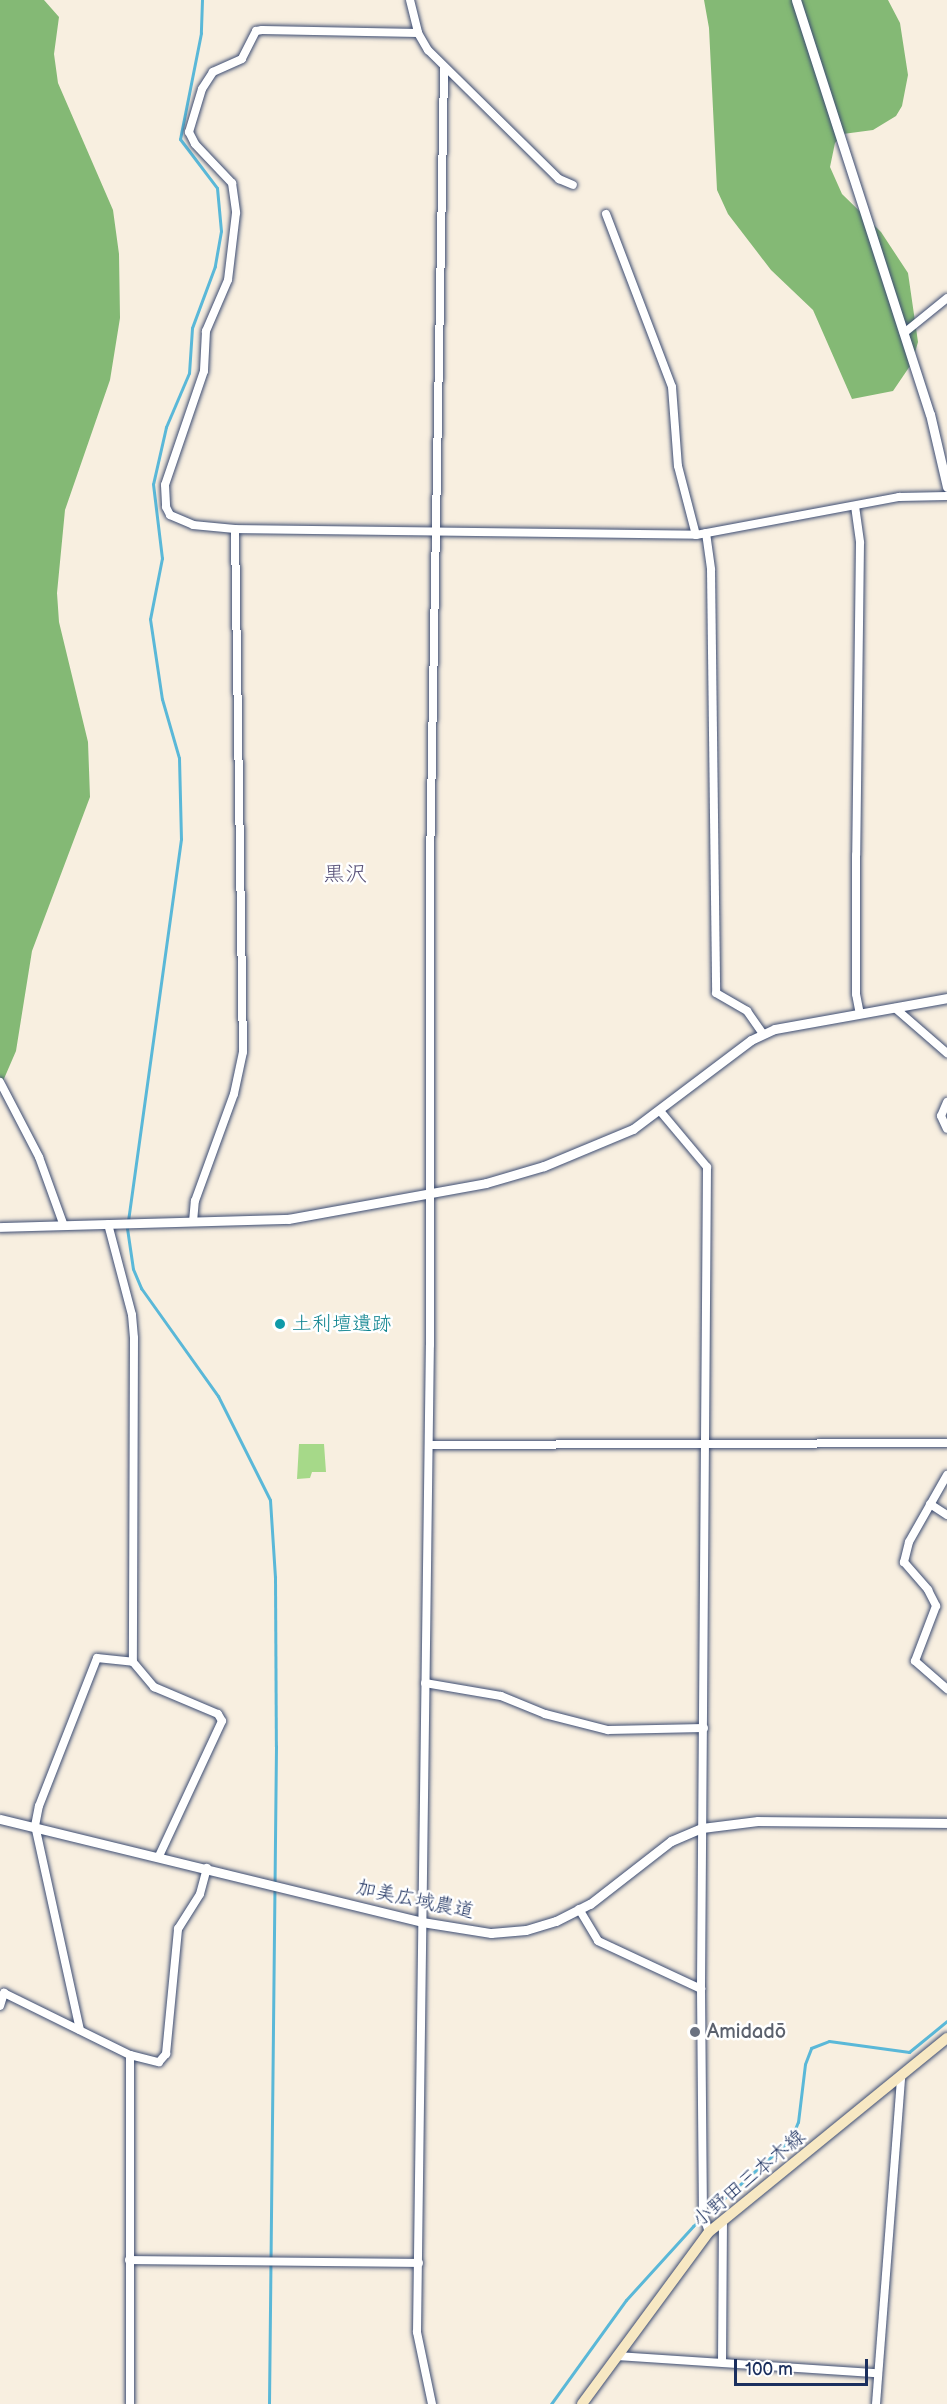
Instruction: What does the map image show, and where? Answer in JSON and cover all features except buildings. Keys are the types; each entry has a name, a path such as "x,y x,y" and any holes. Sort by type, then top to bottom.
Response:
{"main road":[{"name":"小野田三本木線","path":"582,2404 709,2232 947,2038"}],"street":[{"path":"410,0 423,44 444,68 560,179 573,185"},
{"path":"796,0 904,333 947,487"},
{"path":"418,33 256,32 242,59 213,72 197,100 189,132 195,144 232,183 236,213 228,280 206,331 204,371 170,465 165,499 170,515 178,520 235,529 696,535 899,497 947,496"},
{"path":"432,2404 418,2342 429,1445 430,865 438,532 444,68"},
{"path":"606,214 672,387 678,466 696,535"},
{"path":"904,333 947,298"},
{"path":"855,506 860,543 856,844 856,994 860,1014"},
{"path":"193,1222 195,1201 237,1085 244,1041 235,529"},
{"path":"706,533 711,570 716,993 747,1011 763,1034"},
{"path":"0,1227 288,1219 429,1194 544,1166 633,1129 763,1034 947,998"},
{"path":"895,1008 947,1053"},
{"path":"0,1082 39,1157 64,1226"},
{"path":"947,1102 941,1116 947,1129"},
{"path":"660,1111 707,1167 708,1445 701,1989 703,2214 709,2232"},
{"path":"112,1223 132,1315 134,1338 133,1662 154,1688 218,1714 222,1721 159,1856"},
{"path":"429,1445 947,1443"},
{"path":"947,1474 909,1542 904,1562 932,1595 936,1606 915,1661 947,1689"},
{"path":"930,1504 947,1515"},
{"path":"80,2030 35,1826 39,1806 97,1659 133,1662"},
{"path":"425,1683 501,1696 545,1714 608,1730 704,1728"},
{"name":"加美広域農道","path":"0,1819 422,1922 491,1933 526,1930 579,1910 671,1841 702,1828 758,1821 947,1823"},
{"path":"0,2006 4,1993 130,2055 155,2062 166,2054 178,1929 200,1894 207,1868"},
{"path":"579,1910 598,1941 681,1976 701,1989"},
{"path":"130,2055 130,2404"},
{"path":"876,2404 876,2373 902,2077"},
{"path":"722,2362 723,2221"},
{"path":"129,2260 419,2264"},
{"path":"617,2356 876,2373"}],"green space":[{"path":"0,0 44,0 59,17 54,54 58,83 113,210 119,254 120,318 110,380 65,510 57,593 59,622 88,742 90,797 32,951 16,1051 0,1088"},
{"path":"704,0 888,0 900,23 908,75 902,106 896,116 873,130 843,134 835,143 830,167 842,194 881,232 908,273 918,342 912,363 893,391 852,399 813,310 771,270 728,214 717,190 709,28"},
{"path":"299,1444 324,1444 326,1472 312,1472 310,1478 297,1479"}],"waterway":[{"path":"202,0 201,33 180,139 217,188 221,231 215,266 192,328 189,373 166,427 153,484 162,558 150,619 162,699 179,758 181,839 127,1228 133,1269 141,1288 218,1396 270,1500 275,1577 276,1746 269,2404"},
{"path":"551,2404 626,2300 693,2226 791,2139 798,2122 805,2064 811,2048 829,2041 909,2052 947,2021"}],"place":[{"name":"土利壇遺跡","path":"280,1324"},
{"name":"Amidadō","path":"695,2032"}],"district":[{"name":"黒沢","path":"345,875"}]}
